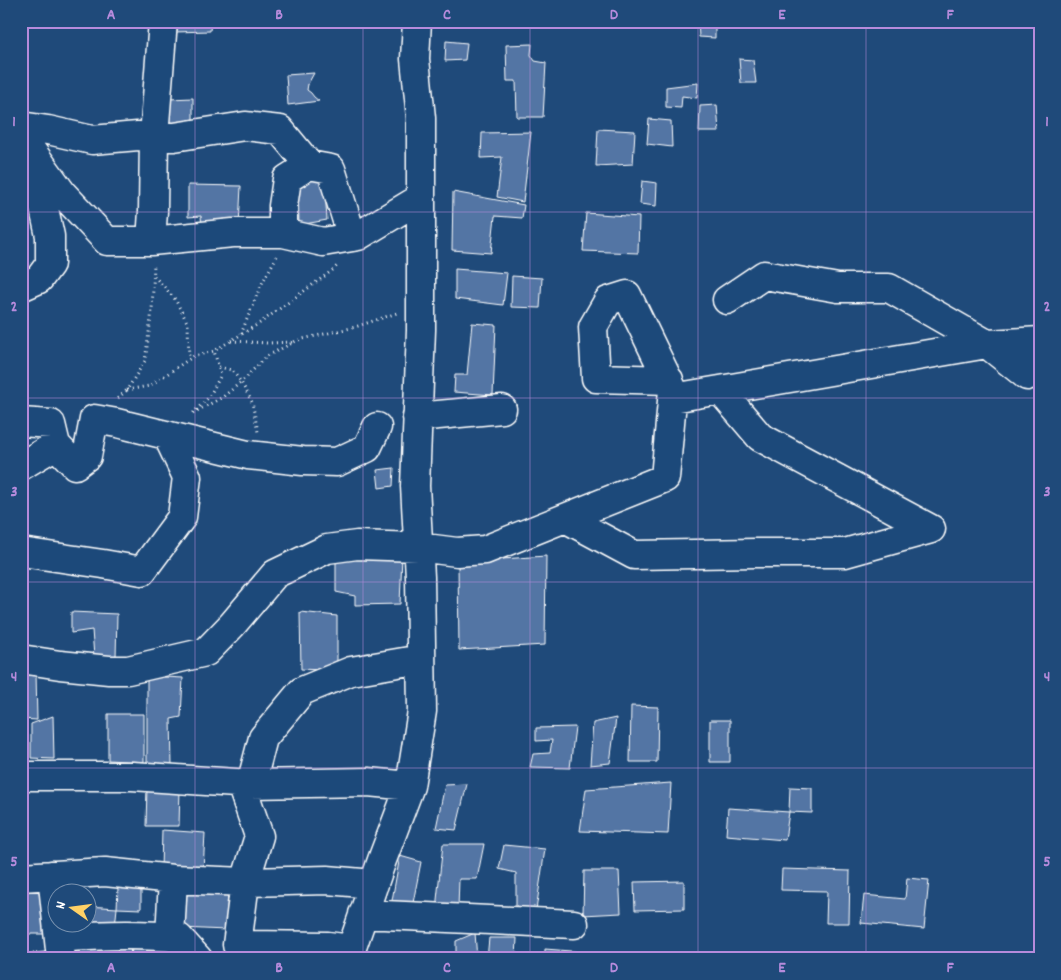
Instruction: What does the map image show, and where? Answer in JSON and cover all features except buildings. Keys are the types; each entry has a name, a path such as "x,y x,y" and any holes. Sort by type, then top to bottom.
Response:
{"street":[{"path":"151,241 154,136 162,21"},
{"path":"417,21 415,59 421,118 421,330 415,486 418,547 421,659 422,711 410,786 350,954 328,946 228,952 245,882 259,836 246,784 263,738 302,691 351,671 421,659"},
{"path":"21,126 92,140 138,136 174,136 245,126 280,130 309,165"},
{"path":"21,135 62,193 107,241 151,241 233,233 286,233 323,242 358,236 420,198"},
{"path":"21,147 26,169 41,195 50,236 50,264 40,280 21,287"},
{"path":"286,233 283,206 286,178 309,165 331,169 352,237"},
{"path":"727,300 764,274 838,288 890,288 986,344 1027,376 1040,346"},
{"path":"21,659 60,665 128,670 206,652 232,625 275,574 327,549 357,546 418,547 457,552 484,550 665,478 671,389 720,390 986,344 1040,341"},
{"path":"565,518 634,555 845,553 931,529 760,437 720,390"},
{"path":"417,417 502,409"},
{"path":"21,422 50,424 56,445 75,465 86,456 94,419 248,455 303,461 337,462 367,448 377,426"},
{"path":"21,552 142,571 182,516 187,477 162,434"},
{"path":"21,466 56,445"},
{"path":"21,776 132,776 246,784 368,782 410,786"},
{"path":"21,877 105,872 173,880 245,882 327,880 374,884"},
{"path":"52,875 60,948 88,936 163,936 179,938 198,959"},
{"path":"170,937 173,880"},
{"path":"363,914 574,924"}],"path":[{"path":"240,335 260,287 286,233"},
{"path":"94,419 127,390 145,361 152,311 154,266 151,241"},
{"path":"127,390 149,386 194,356 214,351 231,341 260,323 333,270 339,263"},
{"path":"153,276 175,299 188,324 189,360"},
{"path":"193,413 223,397 267,356 298,340 355,327 420,305"},
{"path":"231,341 294,342"},
{"path":"162,434 188,417 209,397 221,375 214,351"},
{"path":"219,367 232,370 252,402 259,438 260,456"}]}
